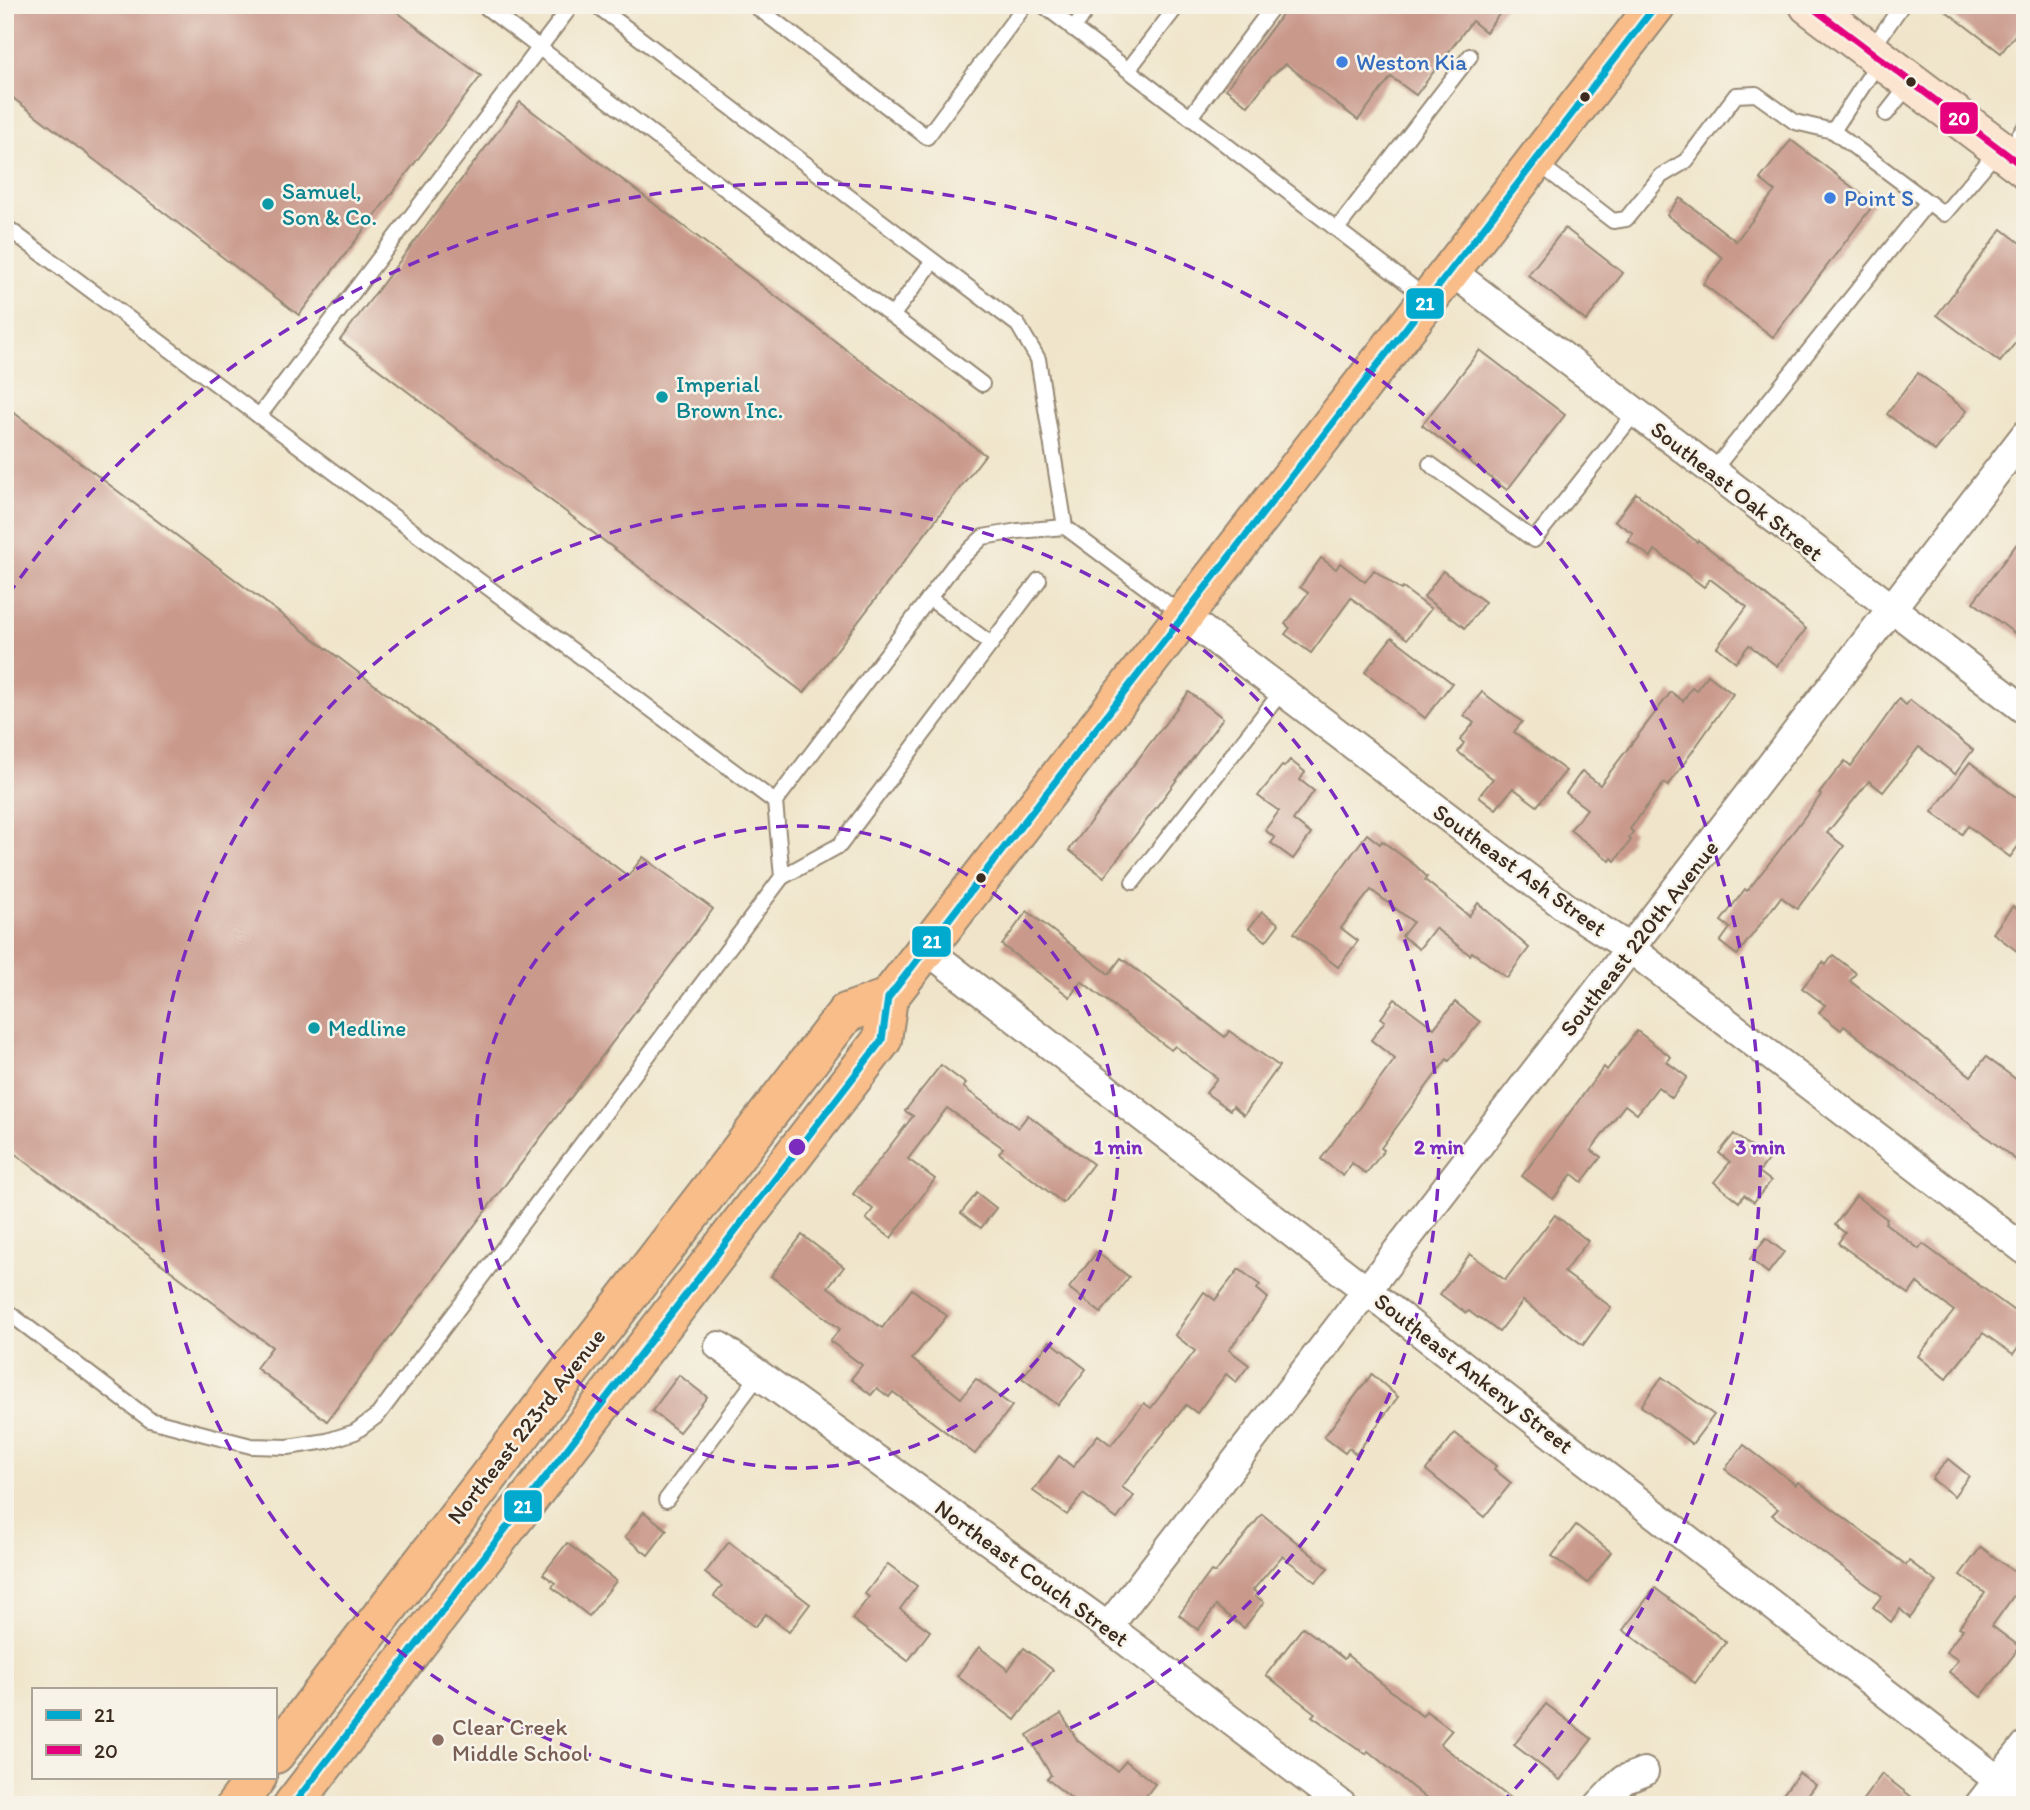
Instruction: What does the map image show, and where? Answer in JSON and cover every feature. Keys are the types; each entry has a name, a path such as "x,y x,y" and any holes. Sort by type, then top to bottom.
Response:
{"main road":[{"path":"888,998 1656,5"},
{"path":"1809,5 1911,82 2014,150"},
{"name":"Northeast 223rd Avenue","path":"276,1753 846,1013 888,998 882,1041 293,1805"},
{"path":"236,1805 256,1778"}],"street":[{"name":"Southeast Oak Street","path":"1440,285 1635,413 2025,710"},
{"name":"Southeast 220th Avenue","path":"1108,1628 2025,435"},
{"name":"Southeast Ash Street","path":"1184,616 1567,908 1631,949 2025,1250"},
{"name":"Southeast Ankeny Street","path":"926,949 1998,1780 2025,1790"},
{"name":"Northeast Couch Street","path":"719,1346 1108,1628 1342,1805"},
{"path":"1979,1805 2025,1746"},
{"path":"1599,1805 1623,1780 1644,1772"}],"lane":[{"path":"483,5 982,384"},
{"path":"259,416 572,5"},
{"path":"596,5 1018,325 1038,359 1065,527"},
{"path":"754,5 927,137 1026,5"},
{"path":"1042,5 1337,229 1440,285"},
{"path":"1073,29 1090,5"},
{"path":"1128,70 1178,5"},
{"path":"1190,117 1274,5"},
{"path":"1833,131 1902,5"},
{"path":"1337,229 1469,56"},
{"path":"1886,114 1911,82"},
{"path":"1535,161 1613,221 1626,219 1661,176 1686,162 1736,95 1756,94 1795,122 1833,131 1944,214 2014,150"},
{"path":"1712,472 1928,202"},
{"path":"5,226 775,802"},
{"path":"892,316 933,261"},
{"path":"1430,464 1534,540 1635,413"},
{"path":"782,877 775,802 954,565 983,537 1065,527 1184,616"},
{"path":"5,1310 150,1420 251,1447 288,1447 327,1441 355,1432 378,1415 782,877 840,845 1039,580"},
{"path":"929,598 991,644"},
{"path":"1133,882 1282,691"},
{"path":"666,1500 759,1375"}],"building":[{"name":"Samuel, Son & Co.","path":"5,5 388,5 481,76 299,315 5,92"},
{"name":"Weston Kia","path":"1289,5 1506,5 1486,32 1472,21 1416,95 1391,77 1358,120 1286,64 1271,76 1248,106 1226,89"},
{"path":"1938,5 2025,5 2025,22 2001,53"},
{"name":"Imperial Brown Inc.","path":"520,102 985,455 804,693 340,340"},
{"path":"1791,140 1874,204 1773,337 1703,284 1723,258 1667,215 1680,198 1736,241 1775,191 1760,179"},
{"path":"1565,228 1623,273 1586,321 1528,275"},
{"path":"2002,229 2025,247 2025,331 2000,362 1937,315"},
{"path":"1480,350 1565,415 1507,490 1422,425"},
{"path":"1918,373 1967,411 1935,451 1887,414"},
{"name":"Medline","path":"5,406 628,876 643,857 713,909 327,1421 256,1368 272,1347 5,1146"},
{"path":"1636,493 1725,561 1806,629 1777,666 1749,645 1736,662 1717,647 1747,607 1710,579 1704,587 1655,550 1651,557 1628,541 1633,533 1615,521"},
{"path":"2025,533 2025,641 1973,602"},
{"path":"1321,558 1336,569 1340,563 1365,582 1374,570 1431,609 1407,639 1351,598 1311,653 1285,634 1290,628 1285,624 1308,593 1300,587"},
{"path":"1443,571 1485,602 1465,628 1424,597"},
{"path":"1392,637 1452,683 1425,718 1365,672"},
{"path":"1708,675 1733,694 1668,786 1664,783 1630,829 1633,832 1629,838 1631,840 1615,861 1612,858 1610,861 1570,830 1587,809 1566,793 1582,771 1600,785 1671,692 1683,701 1692,687 1696,690"},
{"path":"1189,692 1223,718 1104,877 1069,850"},
{"path":"1482,692 1522,722 1514,732 1566,771 1537,806 1513,788 1496,809 1479,796 1493,779 1458,752 1464,743 1460,740 1474,723 1464,715"},
{"path":"1899,699 1906,705 1910,700 1973,750 1955,774 1919,747 1883,792 1869,781 1827,833 1844,846 1797,909 1781,897 1737,955 1720,942 1730,928 1721,921 1774,857 1834,774 1845,761 1851,766"},
{"path":"1290,760 1305,772 1300,780 1314,791 1293,820 1311,834 1293,859 1271,843 1275,838 1265,830 1279,811 1258,796"},
{"path":"1970,762 2025,804 2025,837 2010,857 1968,826 1962,834 1932,812"},
{"path":"1367,834 1380,844 1382,841 1416,866 1427,877 1425,880 1469,916 1478,903 1529,948 1507,978 1472,952 1470,955 1435,928 1419,949 1402,936 1413,922 1371,890 1341,928 1358,941 1338,967 1294,933"},
{"path":"2013,906 2025,916 2025,957 1993,933"},
{"path":"1027,911 1109,974 1121,958 1225,1037 1229,1031 1279,1066 1244,1115 1233,1106 1230,1110 1206,1093 1217,1078 1175,1046 1171,1050 1081,981 1070,997 1002,945"},
{"path":"1262,912 1279,924 1266,941 1249,928"},
{"path":"1833,955 1856,973 1850,981 1971,1076 1986,1057 2025,1086 2025,1167 1844,1026 1841,1030 1819,1013 1825,1005 1802,988 1823,962 1826,965"},
{"path":"1395,999 1434,1028 1455,1002 1480,1022 1449,1061 1447,1059 1381,1148 1384,1150 1366,1174 1352,1163 1343,1176 1321,1159 1395,1059 1371,1040 1385,1021 1381,1018"},
{"path":"1637,1031 1671,1057 1667,1062 1687,1077 1672,1098 1658,1087 1637,1114 1625,1105 1591,1150 1601,1157 1582,1182 1572,1174 1553,1199 1522,1176 1604,1067 1607,1070"},
{"path":"941,1065 966,1084 963,1087 1018,1128 1028,1115 1093,1164 1063,1203 999,1153 1003,1148 947,1108 908,1159 935,1179 891,1238 866,1219 873,1209 853,1194 913,1116 905,1111"},
{"path":"1734,1134 1768,1160 1759,1172 1771,1181 1754,1202 1744,1195 1739,1202 1714,1182 1730,1162 1719,1153"},
{"path":"977,1193 996,1208 981,1228 961,1213"},
{"path":"1856,1196 1887,1219 1885,1223 1919,1249 1923,1244 2025,1319 2025,1338 2013,1354 1983,1333 1946,1379 1918,1356 1954,1311 1917,1283 1909,1294 1838,1243 1845,1233 1835,1225"},
{"path":"1555,1215 1588,1241 1564,1272 1611,1307 1583,1345 1523,1301 1499,1332 1440,1294 1470,1254 1505,1280"},
{"path":"802,1235 844,1267 828,1287 882,1328 912,1289 947,1316 912,1359 961,1398 976,1379 1012,1406 975,1454 893,1392 889,1397 877,1388 871,1395 851,1379 862,1365 830,1341 840,1329 771,1276"},
{"path":"1766,1238 1784,1252 1768,1273 1750,1259"},
{"path":"1097,1252 1129,1277 1101,1313 1069,1288"},
{"path":"1239,1269 1260,1285 1257,1289 1268,1298 1229,1350 1249,1365 1236,1382 1226,1374 1197,1413 1186,1405 1122,1487 1134,1496 1117,1519 1083,1494 1067,1515 1033,1491 1059,1456 1073,1467 1098,1435 1111,1445 1144,1403 1151,1408 1195,1351 1175,1335 1204,1292 1215,1300"},
{"path":"1050,1341 1086,1369 1058,1405 1022,1378"},
{"path":"1372,1374 1398,1397 1356,1454 1349,1448 1345,1453 1324,1437"},
{"path":"679,1375 707,1397 679,1432 652,1411"},
{"path":"1662,1377 1714,1415 1692,1444 1641,1406"},
{"path":"1455,1433 1496,1466 1494,1469 1511,1483 1484,1517 1426,1470"},
{"path":"1744,1445 1796,1485 1798,1482 1906,1565 1909,1561 1937,1582 1910,1618 1900,1609 1891,1622 1873,1607 1882,1596 1772,1515 1778,1509 1725,1469"},
{"path":"1948,1459 1969,1476 1954,1496 1932,1479"},
{"path":"644,1512 667,1530 648,1555 625,1537"},
{"path":"1262,1514 1328,1568 1316,1582 1282,1556 1253,1590 1257,1593 1255,1596 1264,1602 1244,1628 1216,1606 1198,1630 1179,1615 1211,1571 1215,1573"},
{"path":"1576,1525 1611,1552 1588,1583 1552,1556"},
{"path":"729,1542 810,1604 789,1632 766,1614 755,1627 714,1596 722,1586 705,1573"},
{"path":"567,1543 616,1581 589,1616 552,1587 555,1583 543,1574"},
{"path":"1981,1547 2025,1580 1992,1626 2020,1647 1981,1697 1949,1672 1958,1660 1946,1652 1963,1629 1959,1627 1985,1593 1960,1575"},
{"path":"888,1564 917,1586 900,1609 930,1631 908,1661 852,1619 869,1597 865,1594"},
{"path":"1655,1588 1726,1642 1695,1683 1623,1630"},
{"path":"1303,1627 1344,1659 1347,1655 1422,1716 1426,1711 1452,1730 1440,1744 1519,1805 1434,1805 1368,1751 1366,1754 1312,1716 1315,1713 1266,1675"},
{"path":"979,1647 1008,1670 1024,1648 1053,1670 1015,1720 957,1676"},
{"path":"1546,1704 1592,1739 1560,1780 1514,1745"},
{"path":"1061,1714 1078,1741 1117,1771 1126,1761 1155,1784 1139,1805 1080,1805 1047,1779 1051,1775 1027,1735"},
{"path":"1799,1773 1816,1785 1801,1805 1775,1805"},
{"path":"1882,1774 1922,1805 1859,1805"}],"transit line":[{"name":"21","path":"293,1805 882,1040 888,998 1656,5"},
{"name":"20","path":"1809,5 2025,168"}],"place":[{"name":"Weston Kia","path":"1342,62"},
{"name":"Point S","path":"1830,198"},
{"name":"Samuel, Son & Co.","path":"268,204"},
{"name":"Imperial Brown Inc.","path":"662,397"},
{"name":"Medline","path":"314,1028"},
{"name":"Clear Creek Middle School","path":"438,1740"}]}
